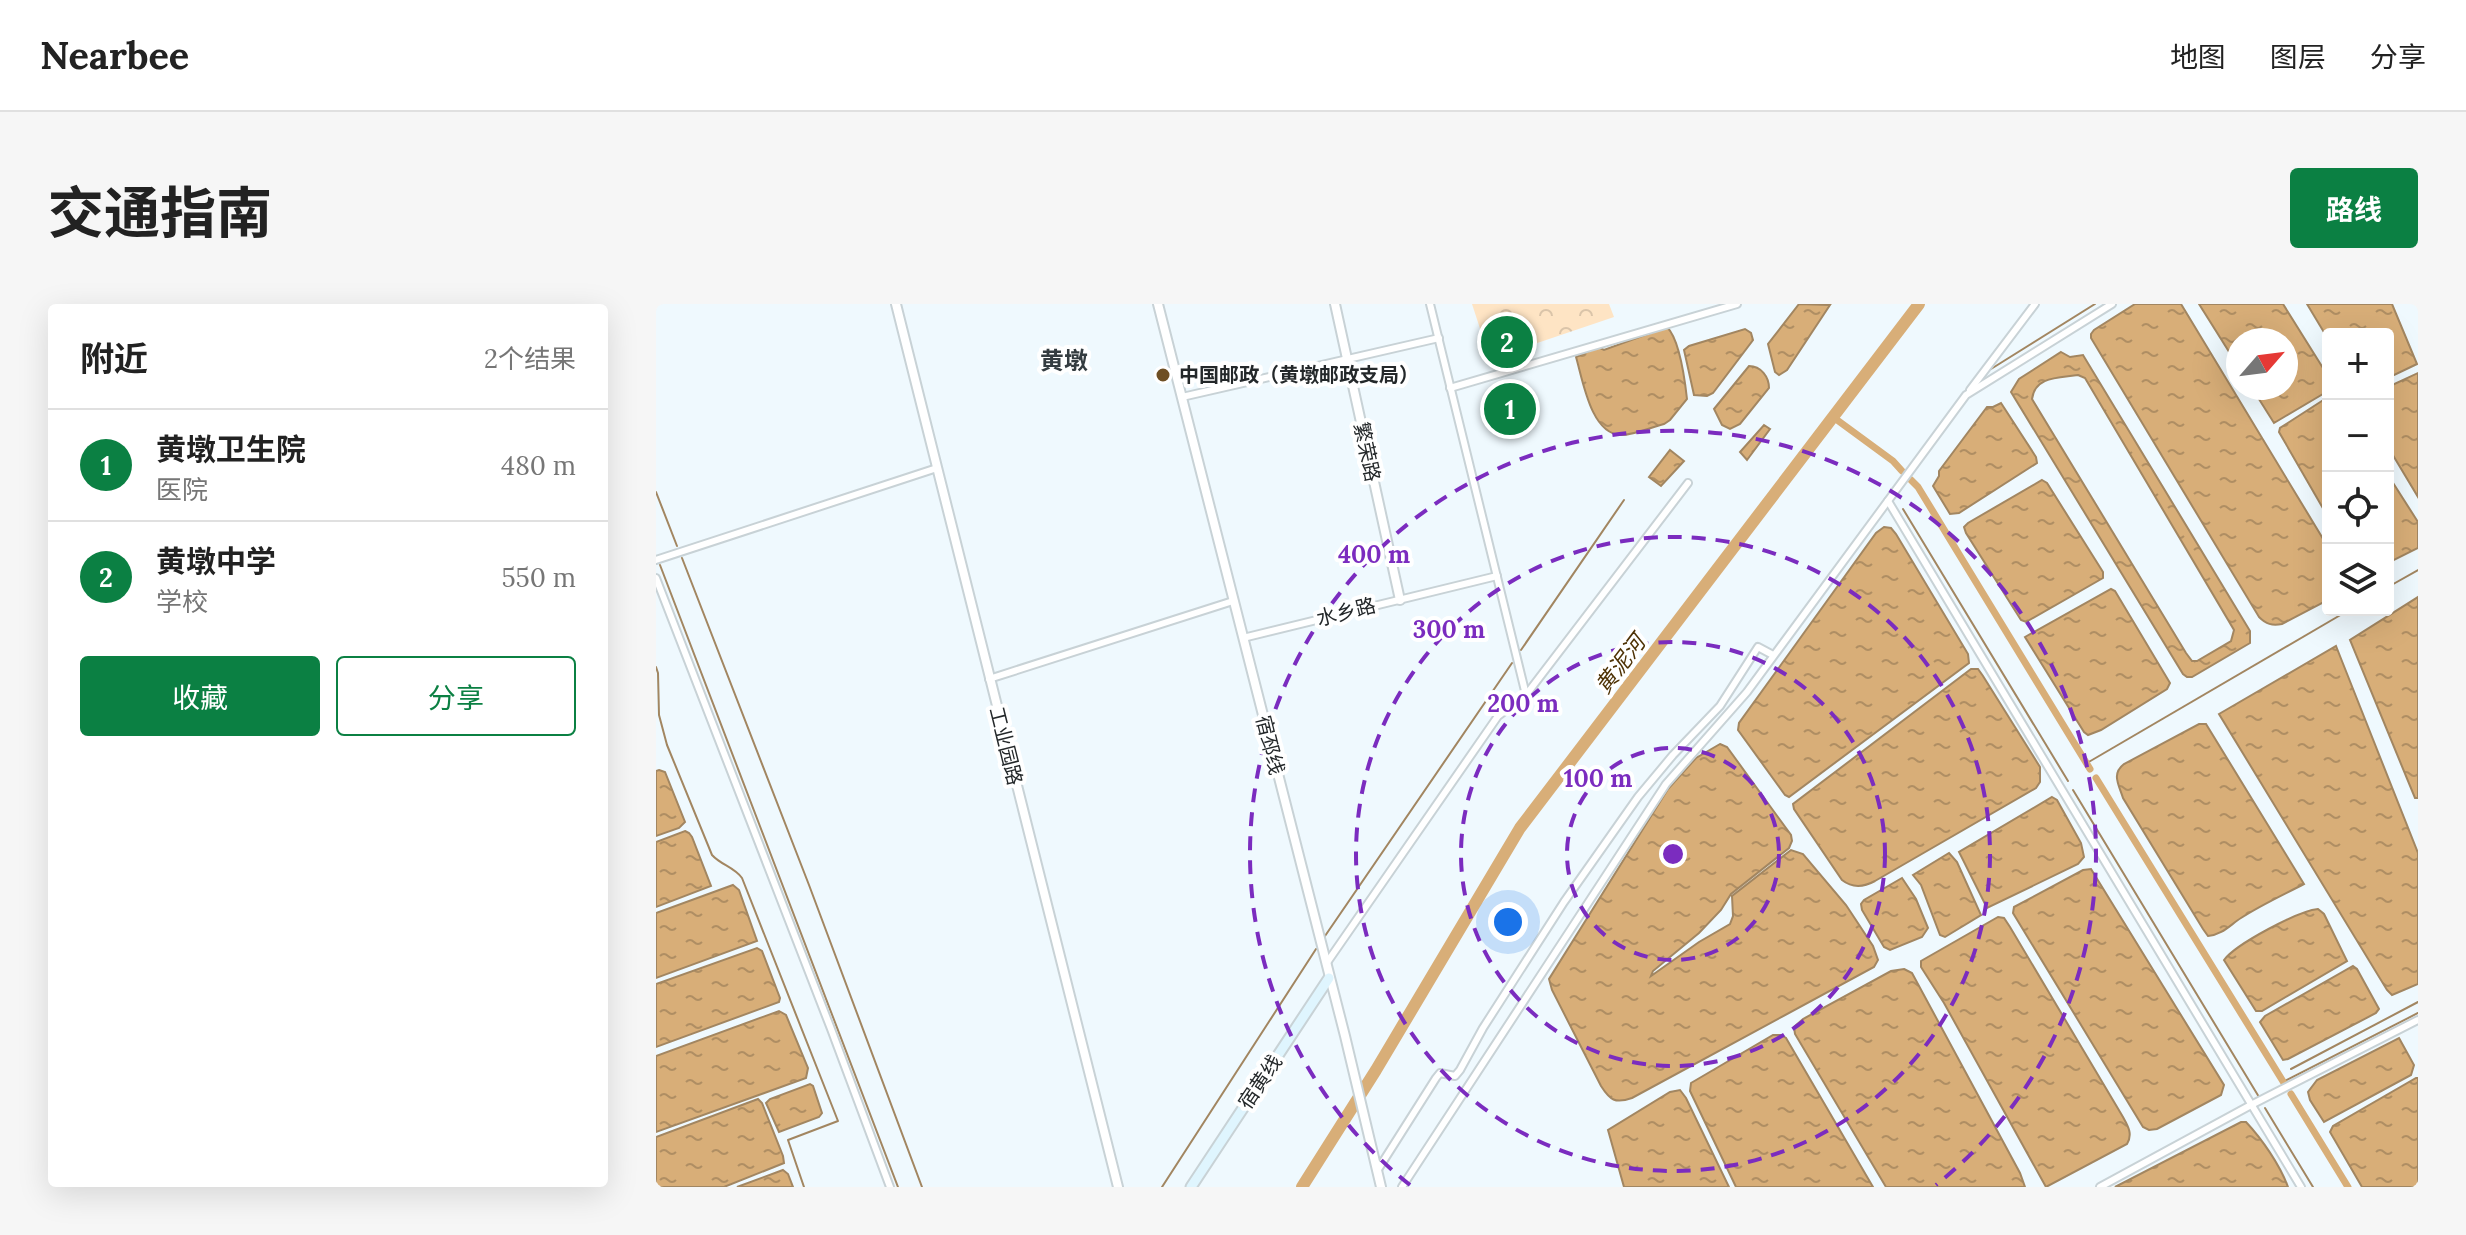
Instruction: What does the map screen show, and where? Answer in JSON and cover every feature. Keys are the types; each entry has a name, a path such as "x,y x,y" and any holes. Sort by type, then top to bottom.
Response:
{"main road":[{"name":"宿黄线","path":"1191,1187 1329,978"}],"street":[{"name":"工业园路","path":"896,304 1118,1187"},
{"name":"繁荣路","path":"1335,304 1400,600"},
{"path":"1430,304 1526,695"},
{"path":"1450,388 1737,304"},
{"path":"1402,1187 1644,814 1666,784 1730,713 2035,304"},
{"path":"1966,395 2112,304"},
{"name":"宿邳线","path":"1161,305 1381,1187"},
{"path":"1182,397 1439,338"},
{"path":"656,560 937,468"},
{"path":"1326,964 1498,716 1526,695 1688,483"},
{"path":"1888,501 2301,1187"},
{"name":"水乡路","path":"1243,638 1497,576"},
{"path":"656,578 815,985 890,1187"},
{"path":"989,679 1233,601"},
{"path":"1377,1171 1440,1073 1455,1076 1460,1070 1483,1028 1564,902 1638,797 1720,706 1758,647 1773,655"},
{"path":"1720,706 1730,713"},
{"path":"2100,1187 2418,1020"}],"green space":[{"path":"1472,304 1609,304 1614,317 1490,359"}],"water":[{"path":"1799,304 1830,305 1787,370 1779,375 1775,372 1768,344"},
{"path":"2135,304 2181,304 2226,378 2226,400 2239,400 2322,537 2322,603 2282,624 2269,624 2259,617 2091,338 2094,330"},
{"path":"2199,304 2283,304 2298,328 2226,328 2226,347"},
{"path":"2307,304 2392,304 2417,364 2394,375 2394,328 2322,329"},
{"path":"1667,327 1679,351 1687,399 1664,424 1626,435 1611,432 1595,416 1576,357 1598,347 1604,350"},
{"path":"2298,328 2322,366 2322,395 2274,423 2260,400 2298,400"},
{"path":"1745,329 1751,333 1753,340 1713,393 1694,395 1684,350"},
{"path":"2061,352 2070,357 2083,355 2250,631 2250,643 2192,677 2183,674 2011,392 2019,379","holes":["2078,375 2085,378 2234,630 2231,641 2197,661 2192,661 2186,653 2032,399 2034,391 2043,382"]},
{"path":"1749,366 1764,373 1769,388 1740,424 1730,429 1722,425 1714,409"},
{"path":"2418,373 2418,497 2394,457 2394,384"},
{"path":"2322,401 2322,507 2279,432 2280,428"},
{"path":"2001,403 2037,463 1959,513 1950,514 1933,486 1939,471 1987,407"},
{"path":"1764,425 1770,429 1747,460 1740,452"},
{"path":"1670,450 1684,461 1661,486 1649,477"},
{"path":"2042,480 2047,483 2103,572 2103,578 2026,622 2021,620 1964,527"},
{"path":"2394,484 2418,522 2418,548 2394,560"},
{"path":"1884,527 1891,528 1896,534 1968,654 1969,663 1789,797 1738,730 1739,723 1876,533"},
{"path":"2111,589 2170,683 2167,689 2088,735 2025,637"},
{"path":"2418,597 2418,798 2415,798 2350,640 2388,616 2394,616 2394,612"},
{"path":"2336,646 2418,853 2418,984 2392,995 2219,714"},
{"path":"1971,669 1978,669 1983,676 2040,767 2040,782 2036,788 1875,881 1858,886 1846,883 1793,804"},
{"path":"2199,724 2206,724 2304,884 2256,909 2222,932 2208,936 2123,798 2117,776 2124,764"},
{"path":"1720,744 1727,747 1791,835 1792,841 1789,848 1731,894 1721,910 1699,933 1651,976 1730,924 1733,916 1732,896 1791,850 1803,854 1846,905 1873,946 1878,960 1874,967 1632,1098 1614,1100 1601,1086 1549,979 1668,789 1696,758"},
{"path":"656,771 665,772 685,822 679,828 656,836"},
{"path":"2052,797 2057,800 2081,843 2084,857 2078,864 1987,908 1959,852"},
{"path":"685,831 692,837 711,886 656,907 656,842"},
{"path":"1949,853 1957,862 1981,915 1945,937 1940,935 1921,885 1913,875"},
{"path":"2091,869 2224,1085 2221,1095 2157,1129 2143,1127 2013,913 2014,907 2083,870"},
{"path":"1902,878 1916,899 1928,928 1922,937 1890,950 1884,947 1861,904"},
{"path":"733,885 739,890 757,941 656,978 656,913"},
{"path":"2318,909 2324,914 2347,961 2262,1011 2256,1011 2224,960 2268,929"},
{"path":"1998,917 2004,918 2010,927 2129,1130 2127,1144 2046,1187 1921,967 1921,961"},
{"path":"757,948 762,951 779,1002 656,1047 656,984"},
{"path":"2353,966 2379,1009 2283,1060 2260,1022 2265,1016"},
{"path":"1904,969 1912,973 2025,1187 1886,1187 1795,1034 1794,1027 1803,1019 1891,971"},
{"path":"779,1011 786,1015 808,1068 806,1078 656,1132 656,1056"},
{"path":"1773,1035 1786,1038 1873,1187 1736,1187 1690,1091 1691,1083"},
{"path":"2399,1038 2414,1065 2411,1075 2324,1122 2308,1092 2317,1080"},
{"path":"2416,1078 2418,1187 2362,1187 2330,1132 2333,1126"},
{"path":"810,1084 822,1113 819,1117 779,1132 766,1103"},
{"path":"1680,1090 1729,1187 1624,1187 1608,1130 1670,1092"},
{"path":"758,1099 784,1163 724,1187 656,1187 656,1137"},
{"path":"2246,1122 2264,1144 2288,1187 2115,1187"},
{"path":"783,1170 793,1187 737,1187"}],"waterway":[{"name":"黄泥河","path":"1302,1187 1376,1070 1520,828 1919,304"},
{"path":"1991,369 2095,304"},
{"path":"1833,417 1902,471"},
{"path":"1911,480 2090,769"},
{"path":"656,492 677,546"},
{"path":"1521,650 1624,500"},
{"path":"1903,509 2068,781"},
{"path":"682,558 922,1187"},
{"path":"660,565 898,1187"},
{"path":"2394,584 2418,570"},
{"path":"2087,763 2339,616"},
{"path":"1325,936 1512,663"},
{"path":"656,667 659,715 667,745 712,855 742,878 838,1121 788,1140 804,1187"},
{"path":"2096,778 2284,1083"},
{"path":"2073,790 2259,1097"},
{"path":"1162,1187 1316,949"},
{"path":"2291,1069 2418,1002"},
{"path":"2283,1082 2418,1013"},
{"path":"2291,1094 2348,1187"},
{"path":"2265,1108 2313,1187"}],"place":[{"name":"黄墩中学","path":"1507,342"},
{"name":"中国邮政（黄墩邮政支局）","path":"1163,375"},
{"name":"黄墩卫生院","path":"1510,409"}],"district":[{"name":"黄墩","path":"1064,361"}]}
